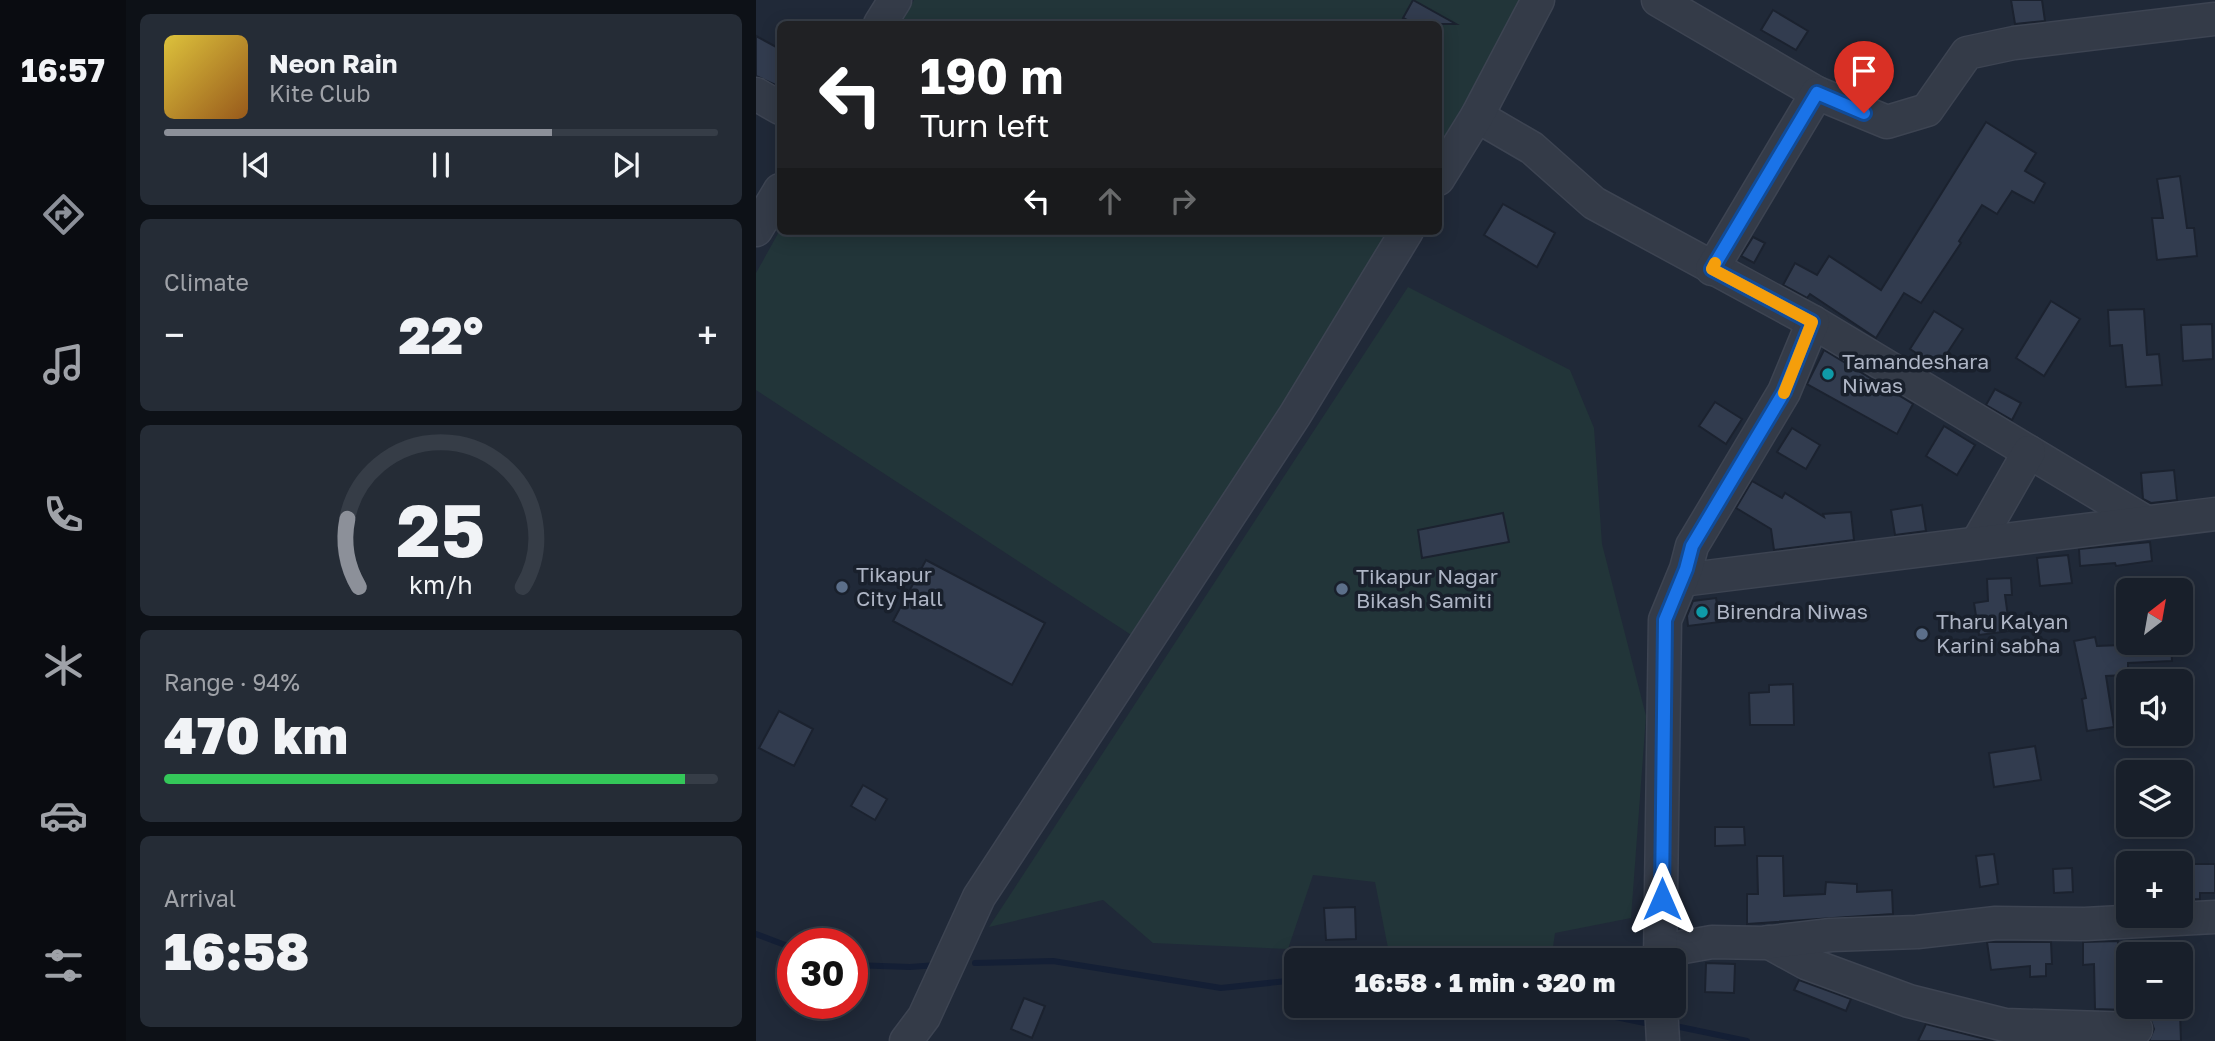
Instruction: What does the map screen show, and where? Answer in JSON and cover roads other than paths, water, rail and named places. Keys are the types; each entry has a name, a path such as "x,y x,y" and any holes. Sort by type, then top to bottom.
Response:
{"street":[{"path":"882,21 895,0"},
{"path":"1442,173 1477,116 1538,0"},
{"path":"1658,0 1817,93 1887,122 1927,110 1967,53 2014,43 2215,19"},
{"path":"1712,269 1817,93"},
{"path":"756,94 777,106"},
{"path":"1477,116 1532,148 1594,203 1812,322 2144,521"},
{"path":"756,230 777,195"},
{"path":"906,1041 924,1017 979,897 1295,415 1405,235"},
{"path":"1661,948 1665,620 1682,580 1692,546 1784,392 1812,322"},
{"path":"1977,543 2029,452"},
{"path":"1682,580 2215,514"},
{"path":"1686,949 1712,942 1769,942 1831,935 1917,932 1996,923 2085,924 2215,916"},
{"path":"1769,942 1806,963 1909,1001 2005,1025 2136,1030"},
{"path":"1662,1018 1663,1041"}],"waterway":[{"path":"756,934 777,942"},
{"path":"975,963 1053,961 1221,988 1284,981"},
{"path":"868,966 937,965"},
{"path":"1620,1018 1650,1024"},
{"path":"1675,1026 1747,1041"}],"place":[{"name":"Tamandeshara Niwas","path":"1828,374"},
{"name":"Tikapur City Hall","path":"842,587"},
{"name":"Tikapur Nagar Bikash Samiti","path":"1342,589"},
{"name":"Birendra Niwas","path":"1702,612"},
{"name":"Tharu Kalyan Karini sabha","path":"1922,634"}]}
